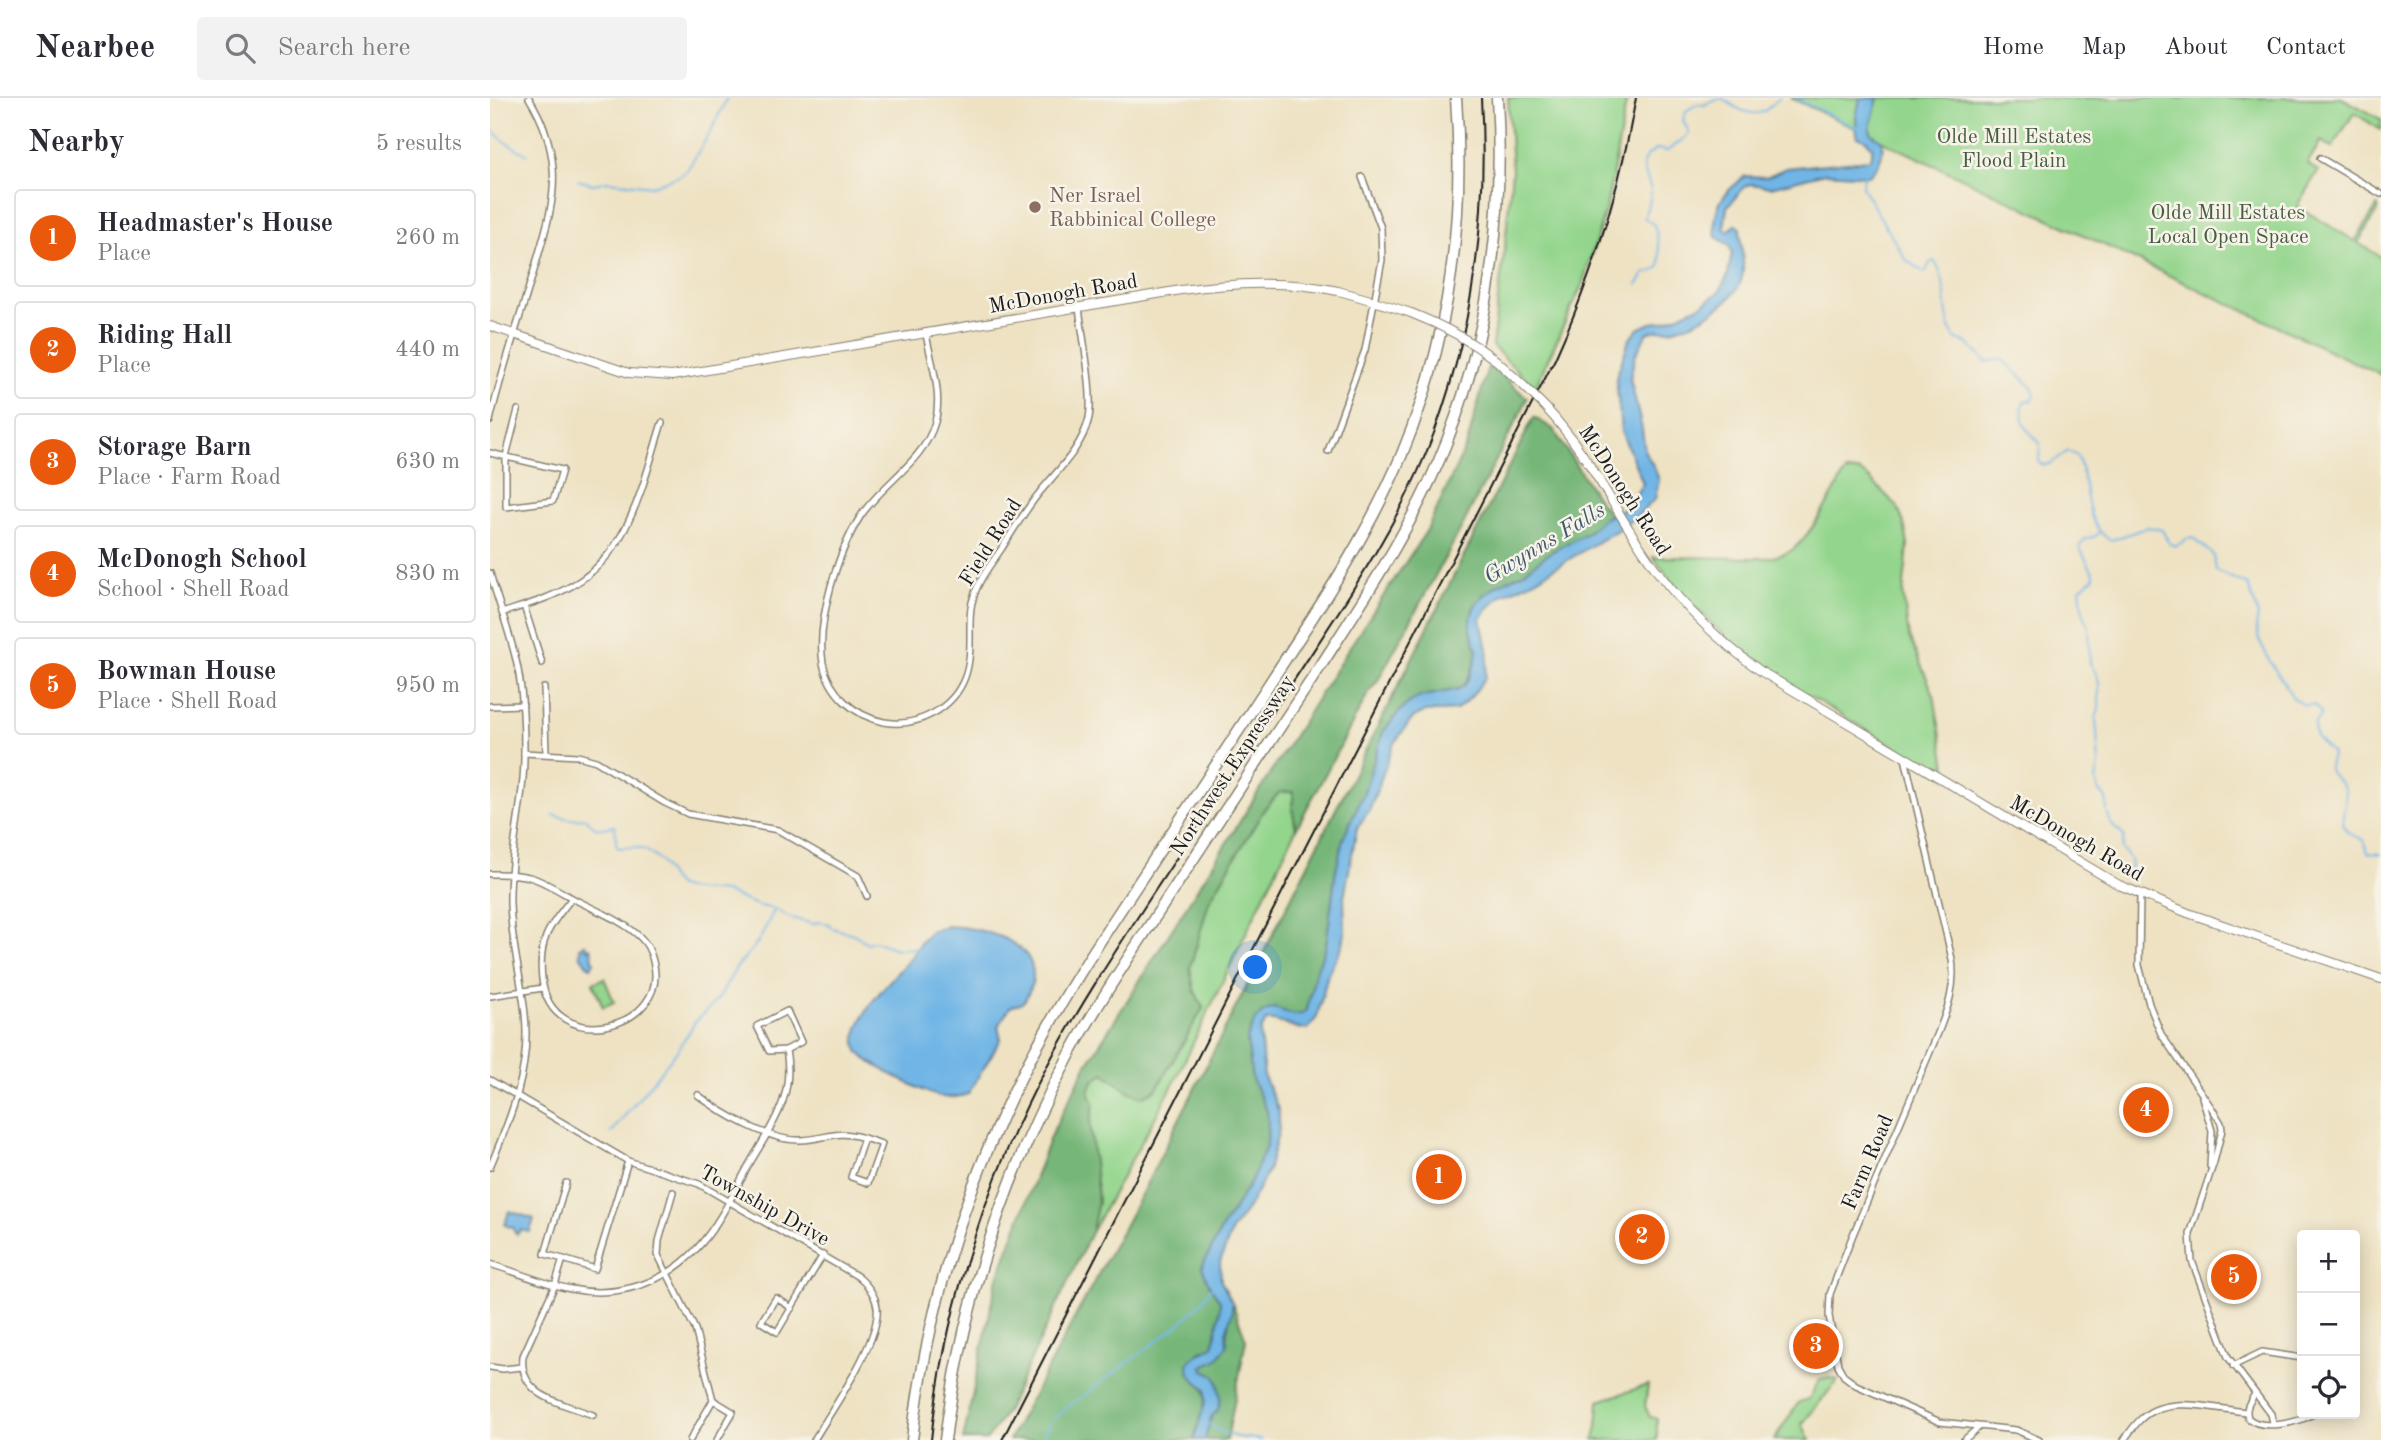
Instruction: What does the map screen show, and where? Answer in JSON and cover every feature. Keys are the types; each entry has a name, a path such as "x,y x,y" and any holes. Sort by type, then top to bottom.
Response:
{"highway":[{"name":"Northwest Expressway","path":"912,1440 923,1367 943,1279 980,1169 1024,1071 1069,991 1338,577 1385,493 1403,453 1432,368 1451,277 1458,197 1459,135 1456,98"},
{"name":"Northwest Expressway","path":"945,1440 963,1335 985,1255 1011,1180 1058,1076 1139,942 1379,575 1418,506 1447,441 1468,380 1490,283 1500,175 1497,98"}],"main road":[{"name":"McDonogh Road","path":"490,326 620,370 662,376 694,374 1191,289 1257,283 1314,288 1411,313 1446,327 1480,348 1545,407 1575,442 1658,572 1682,601 1734,650 1762,672 2140,895 2282,947 2381,979"}],"street":[{"path":"490,421 544,236 551,203 553,169 549,149 543,124 529,98"},
{"path":"2320,158 2381,194"},
{"path":"1328,451 1365,350 1382,260 1382,241 1374,204 1362,177"},
{"name":"Field Road","path":"926,334 938,397 935,423 918,454 878,493 858,520 836,574 824,629 824,666 832,685 839,696 860,714 883,722 919,719 937,711 960,688 969,661 970,614 977,588 1026,512 1082,438 1090,408 1079,307"},
{"path":"490,453 506,456 562,470 553,501 506,507 506,456 518,410"},
{"path":"502,613 575,584 594,570 618,543 634,510 662,423"},
{"path":"490,573 516,659 523,705 524,753 510,874 511,926 526,1033 524,1068 518,1097 490,1167"},
{"path":"524,606 542,663"},
{"path":"544,688 546,753"},
{"path":"490,706 523,705"},
{"path":"524,753 578,756 596,761 688,814 778,830 858,876 867,895"},
{"name":"Farm Road","path":"1905,758 1952,959 1953,988 1949,1006 1839,1270 1829,1301 1838,1365 1840,1372 1849,1380 1940,1422 2016,1430 2039,1440"},
{"path":"490,874 533,877 625,926 644,941 654,965 655,975 652,991 630,1018 610,1025 589,1027 574,1024 561,1017 550,1003 543,988 541,954 544,939 555,919 572,898"},
{"path":"2140,895 2139,965 2149,1004 2161,1034 2221,1123 2222,1130 2190,1234 2190,1252 2222,1346 2233,1366 2271,1415 2273,1423"},
{"path":"490,996 543,988"},
{"path":"787,1011 801,1042 786,1050 769,1051 757,1026 787,1011"},
{"path":"490,1264 581,1291 617,1291 667,1274 700,1246 729,1201 781,1108 789,1067 786,1050"},
{"name":"Township Drive","path":"490,1080 628,1161 688,1180 729,1201 823,1255 857,1276 869,1287 876,1300 875,1329 866,1350 814,1440"},
{"path":"2200,1091 2212,1138 2209,1176"},
{"path":"698,1096 726,1114 792,1140 843,1133 864,1138 882,1144 869,1182 851,1177 864,1138"},
{"path":"566,1183 545,1254 595,1269 628,1161"},
{"path":"673,1192 658,1249 667,1274 695,1329 713,1400 690,1440"},
{"path":"792,1308 776,1298 761,1322 777,1332 792,1308 823,1255"},
{"path":"563,1259 555,1285 527,1344 522,1367 525,1379 537,1392 593,1415"},
{"path":"2233,1366 2262,1352 2297,1357"},
{"path":"490,1367 522,1367"},
{"path":"2255,1394 2246,1412 2252,1422 2259,1425 2302,1419"},
{"path":"713,1400 733,1412 717,1440"},
{"path":"2124,1440 2143,1417 2165,1406 2246,1412"},
{"path":"1964,1440 1979,1427"}],"green space":[{"path":"1508,98 1627,98 1607,205 1582,285 1535,388 1492,346 1512,170"},
{"path":"1791,98 2342,98 2381,119 2381,130 2354,113 2332,148 2321,141 2307,164 2318,171 2297,206 2355,241 2377,206 2379,208 2358,243 2381,257 2381,375"},
{"path":"1488,367 1527,398 1523,408 1457,536 1296,829 1292,807 1294,792 1280,792 1265,808 1209,901 1190,968 1194,990 1203,1008 1156,1090 1142,1097 1128,1091 1104,1073 1093,1081 1089,1091 1094,1104 1090,1124 1098,1202 1091,1233 1007,1410 987,1440 963,1440 996,1283 1050,1137 1086,1066 1351,645 1427,530 1467,444"},
{"path":"1534,417 1553,429 1610,515 1587,533 1551,552 1521,574 1483,595 1470,627 1477,650 1475,663 1465,684 1459,689 1420,697 1383,732 1364,792 1343,839 1326,946 1315,974 1307,1010 1299,1015 1273,1008 1263,1012 1255,1020 1247,1039 1252,1079 1267,1111 1267,1144 1251,1182 1222,1228 1202,1267 1220,1305 1213,1346 1199,1352 1196,1381 1202,1386 1205,1400 1194,1440 1009,1440 1143,1191"},
{"path":"1859,471 1897,506 1904,523 1908,545 1903,595 1909,637 1934,695 1948,778 1799,690 1736,647 1685,597 1653,557 1765,558 1786,553 1797,546 1808,533 1846,472"},
{"path":"1280,792 1294,792 1292,807 1296,829 1173,1085 1091,1233 1098,1202 1090,1124 1094,1104 1089,1091 1093,1081 1104,1073 1128,1091 1156,1090 1203,1008 1194,990 1190,968 1209,901 1265,808"},
{"path":"604,978 614,1002 603,1007 593,983"},
{"path":"1232,1302 1246,1340 1227,1440 1205,1440 1219,1388 1217,1380 1203,1370 1202,1366 1223,1349"},
{"path":"1820,1379 1838,1380 1802,1424 1810,1440 1774,1440 1799,1402 1809,1399"},
{"path":"1648,1385 1645,1406 1650,1417 1657,1419 1657,1440 1594,1440 1599,1401"}],"water":[{"name":"Gwynns Falls","path":"1860,98 1878,98 1870,128 1871,133 1882,141 1882,151 1880,160 1869,176 1825,173 1771,187 1750,184 1744,187 1727,207 1724,228 1728,231 1737,224 1740,228 1743,265 1739,286 1724,303 1704,317 1674,329 1647,333 1635,356 1630,378 1645,452 1659,480 1655,499 1635,518 1614,532 1533,581 1502,595 1487,609 1481,619 1488,654 1485,678 1471,697 1456,710 1424,712 1414,717 1393,746 1370,809 1357,828 1344,897 1343,944 1328,974 1317,1017 1308,1029 1266,1021 1260,1032 1264,1077 1279,1111 1279,1130 1268,1171 1248,1208 1232,1230 1220,1262 1221,1281 1232,1302 1232,1313 1226,1332 1227,1346 1216,1360 1203,1366 1204,1370 1213,1374 1217,1380 1221,1398 1218,1410 1211,1417 1205,1440 1194,1440 1206,1399 1206,1390 1193,1378 1188,1366 1193,1358 1213,1346 1220,1305 1202,1267 1222,1228 1251,1182 1267,1144 1267,1111 1252,1079 1247,1039 1255,1020 1263,1012 1273,1008 1299,1015 1307,1010 1315,974 1326,946 1343,839 1364,792 1383,732 1410,702 1420,697 1459,689 1466,684 1477,650 1470,627 1471,618 1474,607 1483,596 1499,584 1521,574 1551,552 1587,533 1601,520 1628,506 1643,483 1621,431 1616,378 1629,340 1638,329 1665,321 1703,304 1720,291 1728,275 1732,252 1729,245 1716,237 1715,218 1725,195 1745,176 1766,177 1786,168 1868,160 1872,155 1872,147 1857,136 1856,117"},
{"path":"946,926 985,932 1012,943 1030,961 1033,973 1025,1000 1010,1007 998,1026 1001,1039 968,1094 959,1097 942,1097 924,1091 871,1063 858,1051 856,1040 858,1028 872,1002 908,961 927,934"},
{"path":"585,944 587,949 591,948 594,963 591,967 580,955 580,947"},
{"path":"509,1211 534,1219 530,1232 521,1230 517,1234 514,1228 505,1225"}],"waterway":[{"path":"578,180 593,184 608,181 652,186 679,176 686,172 727,98"},
{"path":"1637,285 1644,274 1657,270 1660,266 1655,228 1645,219 1651,191 1643,163 1647,156 1657,149 1667,151 1686,137 1689,132 1683,121 1686,111 1697,104 1704,105 1720,98"},
{"path":"1722,98 1749,113 1766,110 1780,98"},
{"path":"1795,98 1857,128"},
{"path":"490,129 528,155"},
{"path":"1864,176 1862,187 1906,260 1925,273 1934,261 1942,280 1948,321 1956,340 1967,343 1986,362 2002,359 2032,387 2035,395 2031,402 2028,400 2023,403 2023,422 2040,443 2039,462 2043,465 2050,464 2068,451 2077,456 2090,513 2101,533 2110,540 2148,527 2162,530 2169,543 2176,546 2189,538 2195,539 2214,556 2216,571 2248,585 2258,614 2256,627 2259,639 2269,660 2294,699 2304,705 2314,705 2321,713 2315,722 2315,734 2332,754 2329,769 2345,791 2345,829 2364,840 2368,853 2381,854"},
{"path":"2100,531 2096,536 2085,539 2079,547 2094,574 2094,578 2080,588 2082,608 2089,628 2090,663 2099,684 2096,719 2099,764 2096,780 2098,789 2106,798 2111,824 2124,836 2122,849 2130,859 2130,872"},
{"path":"553,815 570,819 586,818 599,828 615,826 618,848 636,847 646,850 660,861 678,887 725,892 759,906 775,909 788,917 813,924 829,924 831,928 854,934 867,943 875,941 896,949 917,948"},
{"path":"611,1133 677,1051 695,1022 718,999 736,968 758,942 775,909"},
{"path":"1053,1418 1176,1327 1202,1302 1211,1288"},
{"path":"1041,1440 1050,1422"},
{"path":"1209,1424 1221,1432 1237,1437 1262,1440"}],"railway":[{"path":"931,1440 937,1392 957,1295 987,1201 1025,1110 1047,1066 1100,976 1366,569 1403,503 1434,433 1459,351 1475,268 1482,184 1481,98"},
{"path":"1002,1440 1555,359 1604,231 1636,98"}],"place":[{"name":"Ner Israel Rabbinical College","path":"1035,207"},
{"name":"McDonogh School","path":"2146,1110"},
{"name":"Headmaster's House","path":"1439,1177"},
{"name":"Riding Hall","path":"1642,1237"},
{"name":"Bowman House","path":"2234,1277"},
{"name":"Storage Barn","path":"1816,1346"}],"park label":[{"name":"Olde Mill Estates Flood Plain","path":"2014,148"},
{"name":"Olde Mill Estates Local Open Space","path":"2228,224"}]}
